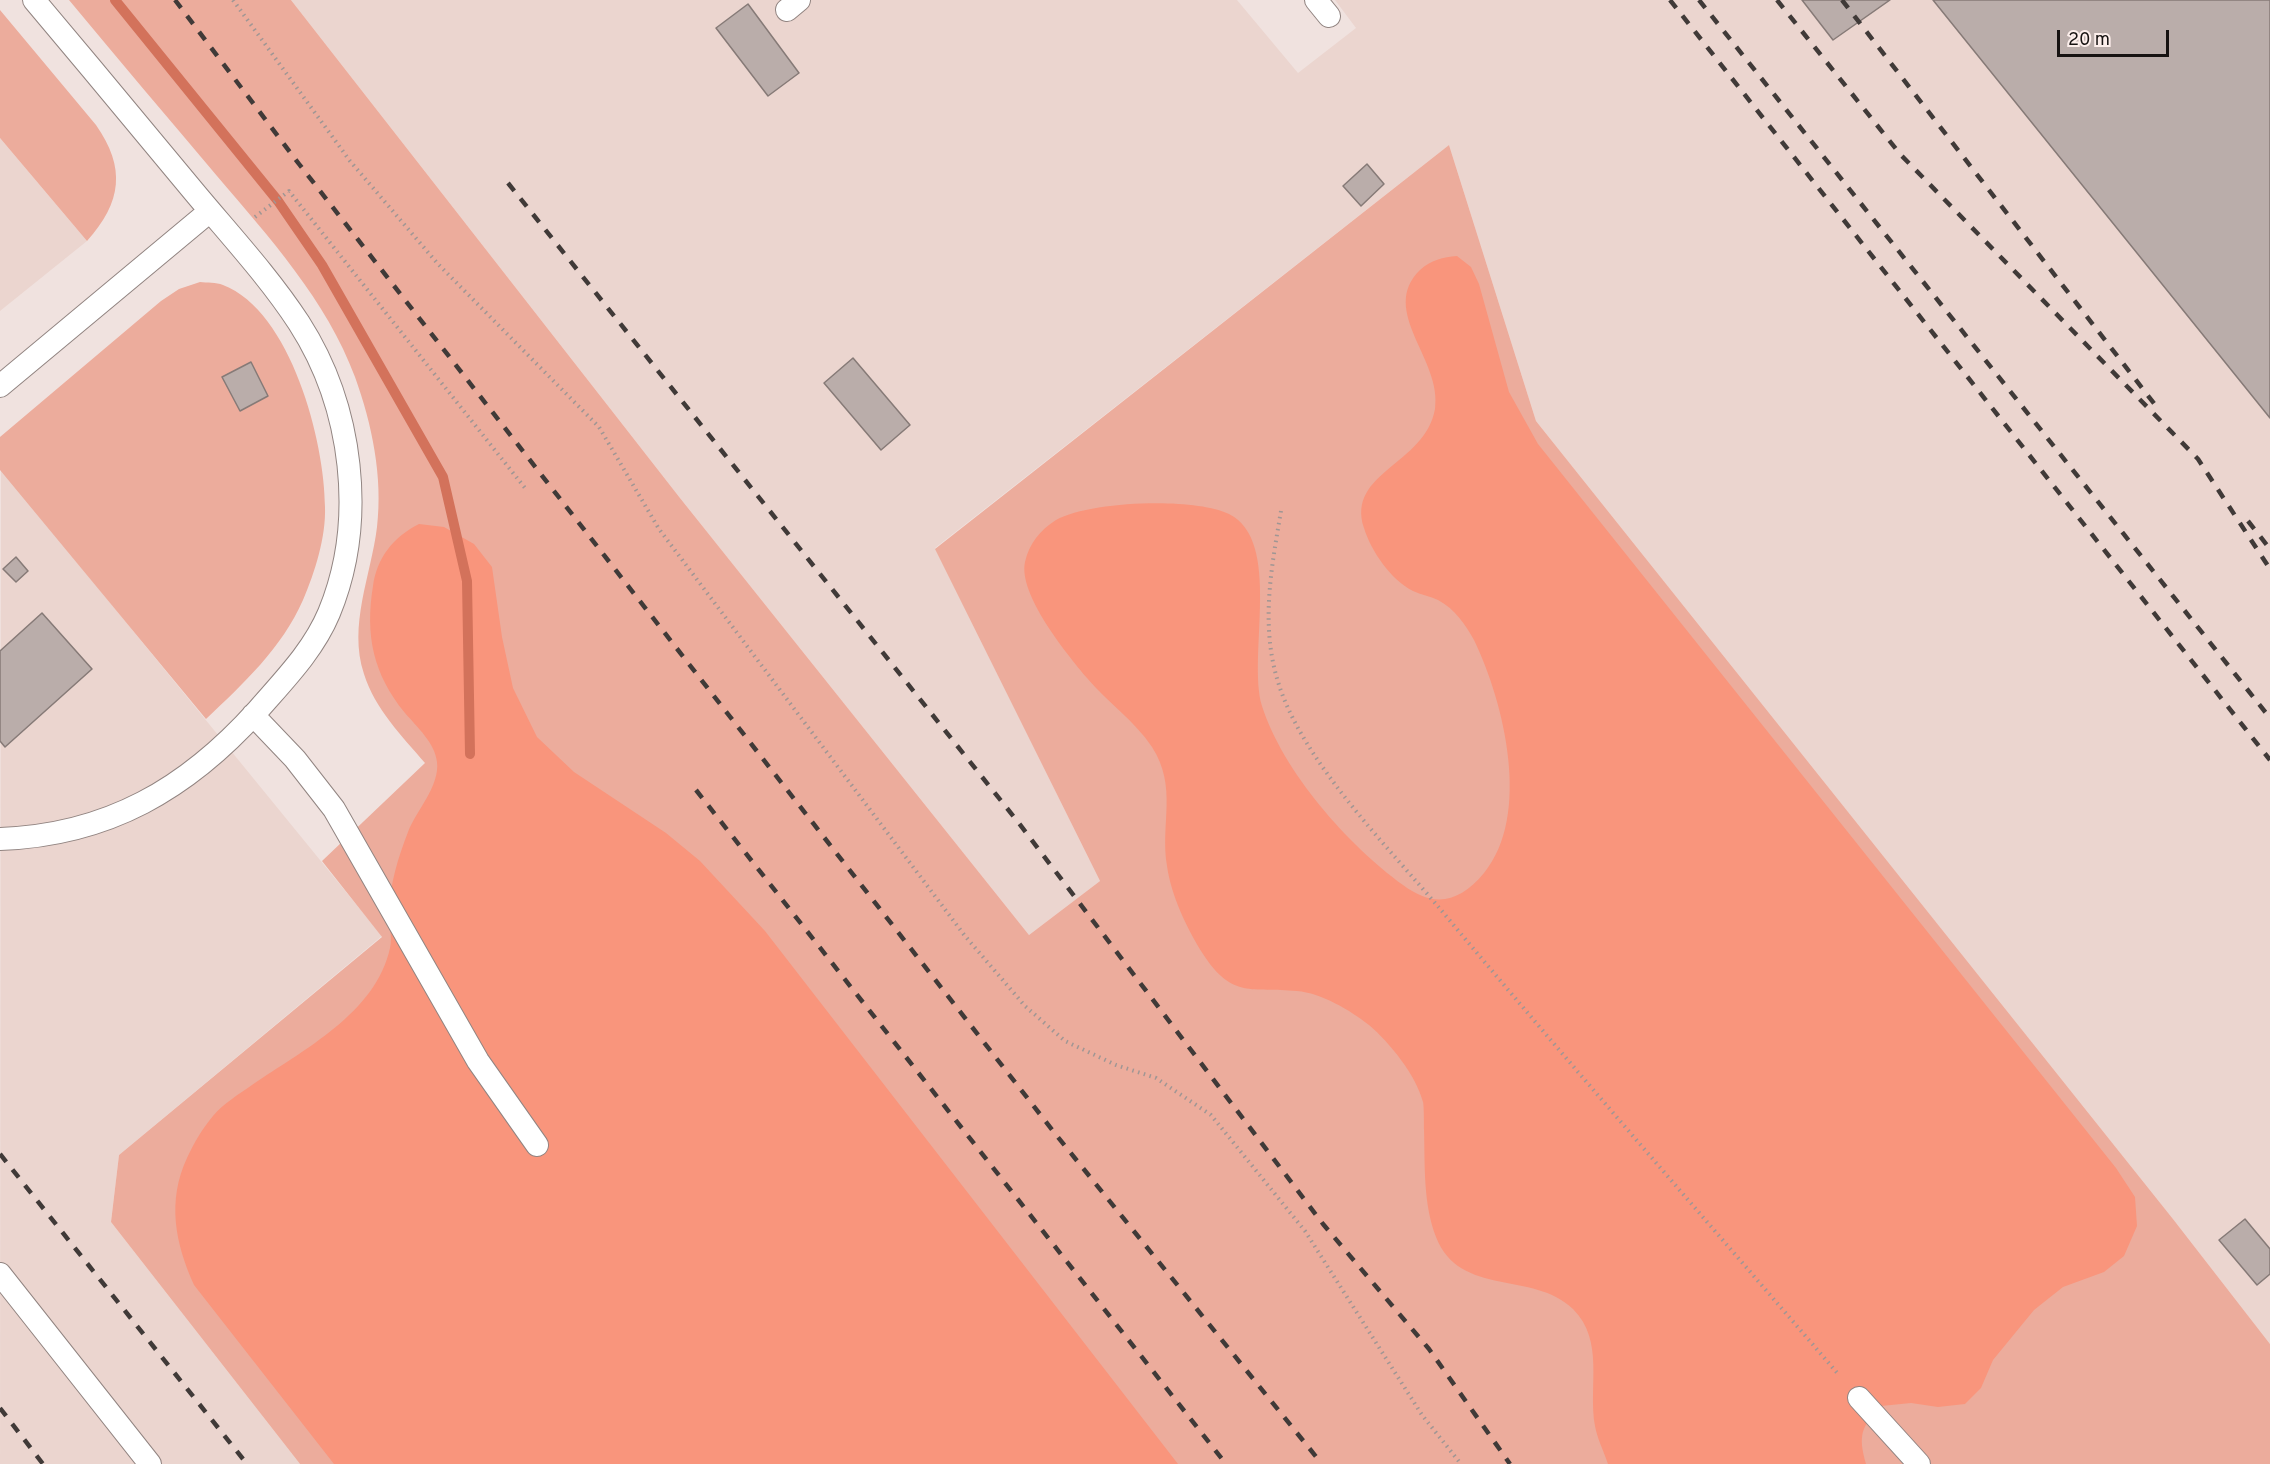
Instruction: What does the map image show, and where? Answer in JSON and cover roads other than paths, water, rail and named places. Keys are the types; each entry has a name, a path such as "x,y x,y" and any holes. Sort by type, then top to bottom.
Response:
{"lane":[{"path":"0,838 64,830 116,817 189,776 253,715 312,644 328,614 342,575 352,519 341,418 322,367 299,324 231,236 34,0"},
{"path":"0,386 210,211"},
{"path":"253,715 296,759 334,809 478,1061 537,1145"},
{"path":"0,1274 150,1464"},
{"path":"1859,1398 1919,1464"}],"waterway":[{"path":"115,0 278,201 322,265 443,477 467,581 470,754"}],"railway":[{"path":"175,0 299,164 1057,1136 1322,1464"},
{"path":"1670,0 2270,760"},
{"path":"1699,0 2270,718"},
{"path":"1777,0 1900,154 2198,459 2270,569"},
{"path":"1842,0 2156,406"},
{"path":"508,183 1018,822 1323,1224 1429,1349 1510,1464"},
{"path":"2248,521 2270,549"},
{"path":"696,790 1226,1464"},
{"path":"0,1154 247,1464"},
{"path":"0,1408 43,1464"}]}
